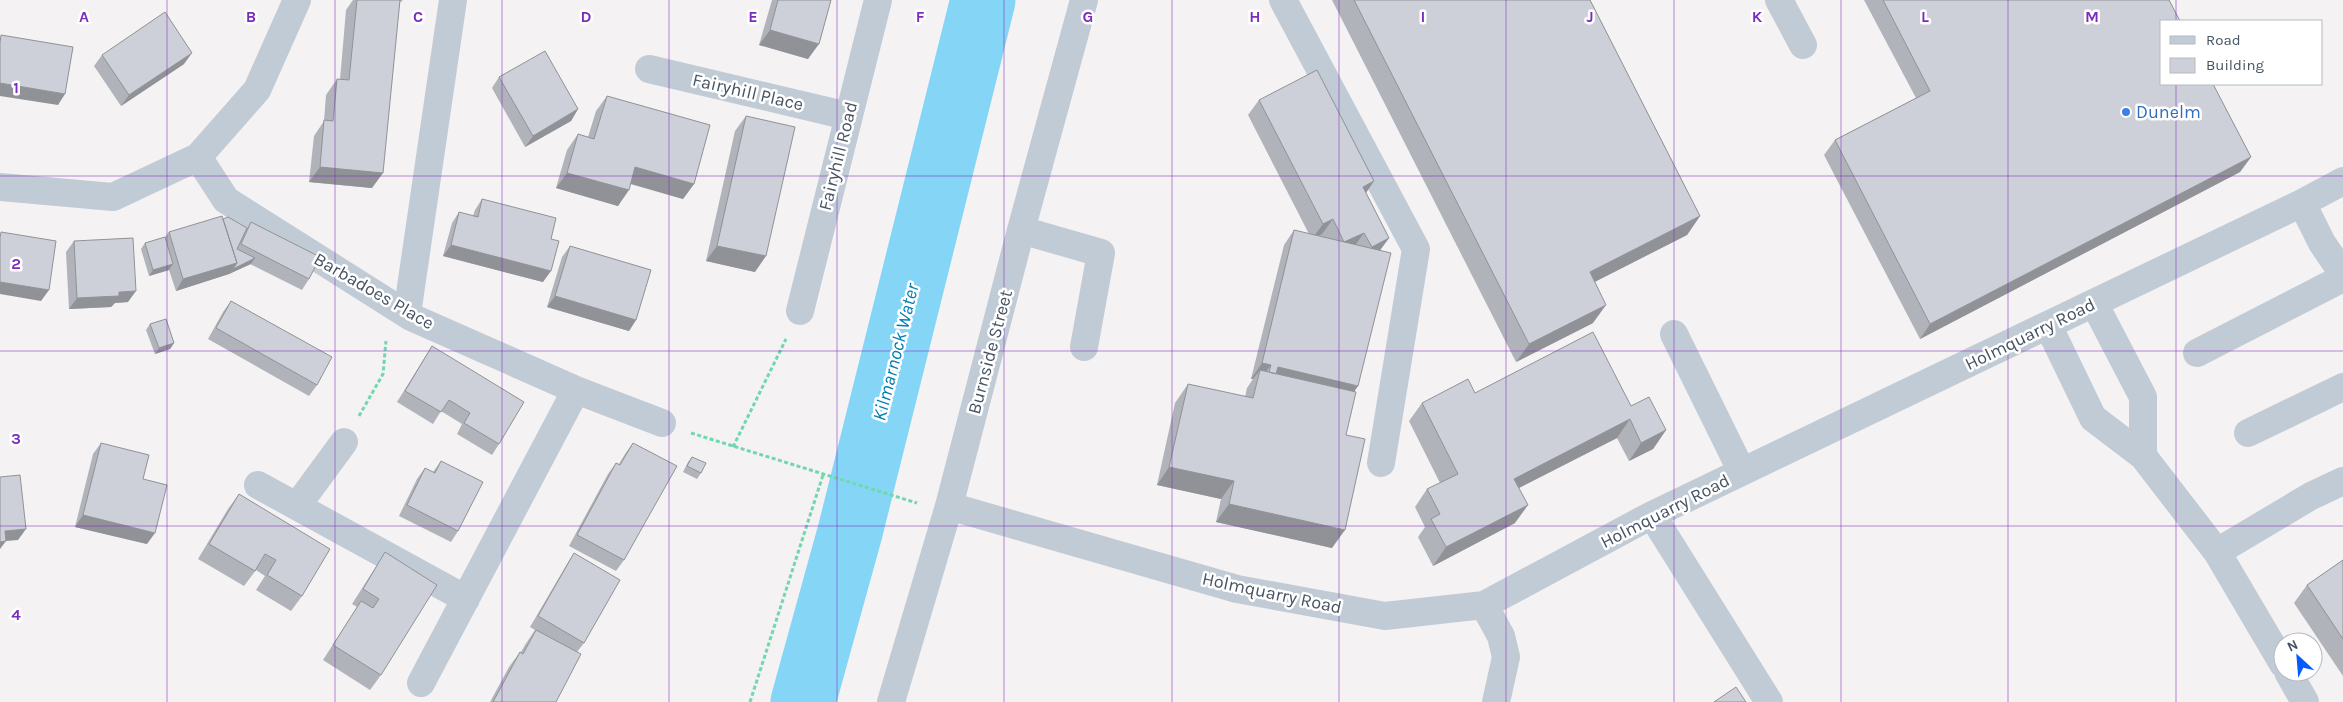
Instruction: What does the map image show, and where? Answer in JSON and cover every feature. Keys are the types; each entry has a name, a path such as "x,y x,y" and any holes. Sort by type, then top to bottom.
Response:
{"street":[{"path":"0,187 113,197 198,158 257,90 296,0"},
{"path":"409,316 453,0"},
{"name":"Fairyhill Road","path":"800,312 878,0"},
{"name":"Burnside Street","path":"891,702 938,506 1021,230 1084,0"},
{"path":"1283,0 1416,249 1380,463"},
{"path":"1779,0 1803,45"},
{"name":"Fairyhill Place","path":"649,69 848,116"},
{"name":"Barbadoes Place","path":"198,158 226,200 409,316 576,390 662,423"},
{"name":"Holmquarry Road","path":"938,506 1237,589 1385,616 1484,605 1652,515 2302,203 2343,181"},
{"path":"2197,353 2343,276 2322,243 2302,203"},
{"path":"1021,230 1101,253 1084,347"},
{"path":"2094,303 2143,397 2143,456"},
{"path":"2048,325 2093,418 2143,456 2217,552 2273,647"},
{"path":"1674,334 1742,472"},
{"path":"2248,433 2343,387"},
{"path":"421,683 576,390"},
{"path":"297,506 344,442"},
{"path":"2217,552 2311,496 2343,481"},
{"path":"258,485 466,599"},
{"path":"1652,515 1769,702"},
{"path":"1484,605 1501,636 1506,657 1496,702"},
{"path":"2294,682 2305,702"}],"path":[{"path":"732,446 800,312"},
{"path":"344,442 383,374 386,336 409,316"},
{"path":"662,423 823,475 938,506"},
{"path":"750,702 823,475"}],"building":[{"path":"357,0 400,0 383,173 320,167 324,120 333,121 337,79 349,80"},
{"path":"778,0 831,0 819,44 770,30"},
{"path":"1354,0 1590,0 1700,216 1590,272 1606,305 1529,344"},
{"path":"1883,0 2169,0 2179,20 2160,20 2160,85 2214,85 2251,157 1930,324 1835,140 1930,91"},
{"path":"165,12 192,53 129,95 102,55"},
{"path":"1,35 73,47 65,94 0,83"},
{"path":"545,51 578,109 533,136 499,77"},
{"path":"1317,70 1374,181 1363,187 1389,238 1372,247 1364,233 1344,242 1333,219 1323,224 1259,100"},
{"path":"607,96 710,125 694,184 635,167 629,190 567,173 578,134 594,139"},
{"path":"746,116 795,127 766,256 717,246"},
{"path":"482,199 556,218 551,239 559,241 551,271 451,245 459,212 478,217"},
{"path":"222,216 237,263 183,279 169,232"},
{"path":"228,217 247,228 237,249 255,258 233,269 237,263 223,219"},
{"path":"251,222 320,257 309,279 241,244"},
{"path":"1294,230 1391,253 1358,386 1278,367 1276,374 1269,372 1271,365 1262,363"},
{"path":"1,232 56,241 49,290 0,282"},
{"path":"165,237 173,264 153,270 145,243"},
{"path":"133,238 136,291 119,292 119,296 77,298 74,241"},
{"path":"570,246 651,270 636,320 555,296"},
{"path":"231,301 332,357 317,385 216,328"},
{"path":"166,319 174,343 159,348 150,324"},
{"path":"1593,332 1631,406 1649,397 1666,430 1641,443 1630,419 1514,479 1528,505 1446,547 1431,519 1440,514 1427,489 1458,474 1422,403 1468,379 1475,393"},
{"path":"432,346 524,402 499,444 464,423 470,413 449,400 441,412 405,391"},
{"path":"1260,370 1356,392 1346,435 1365,439 1345,530 1229,504 1234,481 1169,467 1188,384 1253,398"},
{"path":"101,443 149,455 143,479 167,485 155,533 83,515"},
{"path":"633,443 677,466 624,560 577,535 616,463 620,465"},
{"path":"692,457 706,463 701,473 687,466"},
{"path":"441,461 483,482 458,531 407,505 425,468 435,473"},
{"path":"20,475 26,529 5,531 6,541 0,542 0,477"},
{"path":"239,494 330,549 302,596 267,575 276,560 265,554 255,571 209,544"},
{"path":"385,552 437,585 381,675 333,645 361,601 373,608 379,599 363,589"},
{"path":"574,553 620,580 584,643 538,616"},
{"path":"2343,560 2343,639 2307,585"},
{"path":"536,630 581,654 556,702 493,702 520,652 523,654"},
{"path":"1736,687 1746,702 1714,702"}],"waterway":[{"name":"Kilmarnock Water","path":"803,702 850,532 983,0"}],"place":[{"name":"Dunelm","path":"2126,112"}]}
